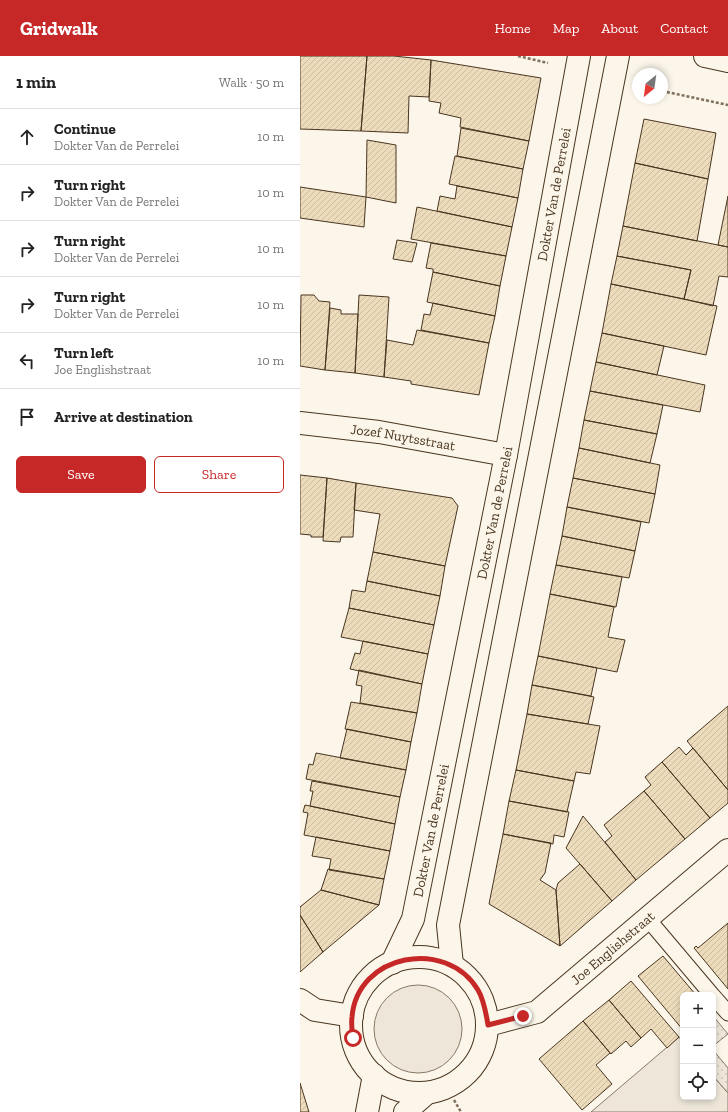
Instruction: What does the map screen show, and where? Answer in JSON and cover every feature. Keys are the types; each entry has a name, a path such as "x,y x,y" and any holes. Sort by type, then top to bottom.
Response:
{"street":[{"name":"Dokter Van de Perrelei","path":"392,963 413,919 506,456 579,56"},
{"path":"452,966 448,925 618,56"},
{"path":"705,56 728,61"},
{"name":"Jozef Nuytsstraat","path":"300,423 379,432 506,456"},
{"name":"Joe Englishstraat","path":"488,1025 537,1012 728,850"},
{"path":"412,958 432,958 452,966 467,976 478,990 485,1007 488,1025 485,1044 476,1063 463,1077 446,1088 427,1093 407,1092 389,1086 374,1075 360,1058 353,1038 352,1016 356,1000 365,984 377,972 392,963 412,958"},
{"path":"300,1000 315,1010 352,1016"},
{"path":"367,1112 374,1075"},
{"path":"405,1112 427,1093"}],"lane":[{"path":"647,918 710,992"},
{"path":"716,1000 728,1014"}],"path":[{"path":"668,91 728,105"}],"shaded area":[{"path":"418,985 435,989 449,998 458,1012 462,1029 458,1046 449,1060 435,1069 418,1073 401,1069 387,1060 378,1046 374,1029 378,1012 387,998 401,989"},
{"path":"716,1020 728,1034 716,1044"},
{"path":"679,1037 680,1100 716,1100 716,1079 728,1093 728,1112 591,1112"},
{"path":"716,1054 728,1068 728,1093 716,1079"}],"building":[{"path":"300,56 367,56 361,131 300,129"},
{"path":"367,56 394,56 431,60 429,97 409,96 408,133 361,131"},
{"path":"431,60 541,78 529,141 460,127 461,118 439,113 441,103 429,101"},
{"path":"644,119 716,133 708,179 635,163"},
{"path":"461,128 529,141 523,169 457,156"},
{"path":"367,140 396,145 396,203 366,197"},
{"path":"455,156 523,169 518,198 449,184"},
{"path":"635,163 708,179 697,241 623,226"},
{"path":"457,186 518,198 512,227 437,211 440,196 455,199"},
{"path":"300,187 366,197 364,227 300,218"},
{"path":"728,196 728,247 718,245"},
{"path":"417,207 512,227 506,256 411,239"},
{"path":"623,226 728,247 728,277 719,276 713,306 684,299 691,270 617,256"},
{"path":"397,240 417,243 412,262 393,259"},
{"path":"431,243 506,256 500,286 433,272 433,269 426,268"},
{"path":"617,256 691,270 684,299 611,284"},
{"path":"433,272 500,286 495,316 427,302"},
{"path":"611,284 717,306 706,355 602,333"},
{"path":"301,295 314,295 319,301 330,302 325,370 300,366"},
{"path":"359,295 389,297 384,377 355,373"},
{"path":"433,303 495,316 489,343 421,330 424,314 430,315"},
{"path":"330,308 341,310 341,314 358,314 355,373 325,370"},
{"path":"417,330 489,343 479,395 411,384 411,381 384,377 387,340 413,345"},
{"path":"602,333 664,346 657,375 596,362"},
{"path":"596,362 705,385 700,412 590,391"},
{"path":"590,391 663,405 657,434 584,420"},
{"path":"584,420 657,434 650,463 579,448"},
{"path":"579,448 660,465 655,494 573,478"},
{"path":"300,475 327,478 323,537 311,537 311,535 300,534"},
{"path":"327,478 356,483 353,537 341,537 340,542 323,541"},
{"path":"573,478 655,494 649,523 567,507"},
{"path":"356,483 452,498 458,506 445,566 373,552 380,514 354,510"},
{"path":"567,507 641,522 635,551 562,536"},
{"path":"562,536 635,551 629,578 556,565"},
{"path":"373,552 445,566 440,596 367,581"},
{"path":"556,565 622,577 616,607 550,594"},
{"path":"367,581 440,596 434,625 349,608 352,590 365,592"},
{"path":"550,594 614,607 608,637 625,640 617,672 538,656"},
{"path":"349,608 434,625 428,654 341,637"},
{"path":"363,641 428,654 422,684 350,669 355,653 360,654"},
{"path":"538,656 597,668 591,696 532,685"},
{"path":"359,670 422,684 417,713 360,703 362,686 356,685"},
{"path":"532,685 594,697 588,724 527,714"},
{"path":"351,702 417,713 411,742 345,729"},
{"path":"728,706 728,790 687,741"},
{"path":"527,714 600,726 590,774 576,772 574,781 516,770"},
{"path":"347,729 411,742 406,770 340,758"},
{"path":"679,747 686,755 693,748 728,790 728,803 710,818 662,762"},
{"path":"316,753 406,770 400,797 306,779 309,764 313,765"},
{"path":"662,762 710,818 685,839 644,791 651,785 645,777"},
{"path":"516,770 574,781 567,812 509,801"},
{"path":"312,781 400,797 395,824 310,806 313,791 310,791"},
{"path":"644,791 685,839 636,880 605,842 612,836 604,825"},
{"path":"509,801 569,812 564,837 554,835 553,844 503,834"},
{"path":"305,805 395,824 390,851 304,835 308,813 303,812"},
{"path":"583,816 636,880 612,901 566,848"},
{"path":"503,834 551,843 545,873 540,880 556,890 560,946 489,904"},
{"path":"316,837 390,851 384,879 329,870 331,859 312,856"},
{"path":"580,864 612,901 560,946 556,890 558,883"},
{"path":"328,869 384,879 379,905 321,890"},
{"path":"321,890 379,905 323,952 300,915 300,907"},
{"path":"300,915 323,952 300,972"},
{"path":"728,923 728,989 694,948 696,946 698,948"},
{"path":"663,956 693,992 680,992 680,1026 638,976"},
{"path":"631,981 679,1037 667,1048 651,1029 641,1038 609,1000"},
{"path":"609,1000 641,1038 631,1047 626,1041 611,1054 583,1021"},
{"path":"583,1021 610,1053 596,1065 612,1084 582,1110 539,1059"},
{"path":"300,1083 309,1112 300,1112"}],"route":[{"path":"353,1038 352,1016 356,1000 365,984 377,972 392,963 412,958 432,958 452,966 467,976 478,990 485,1007 488,1025 523,1016"}]}
